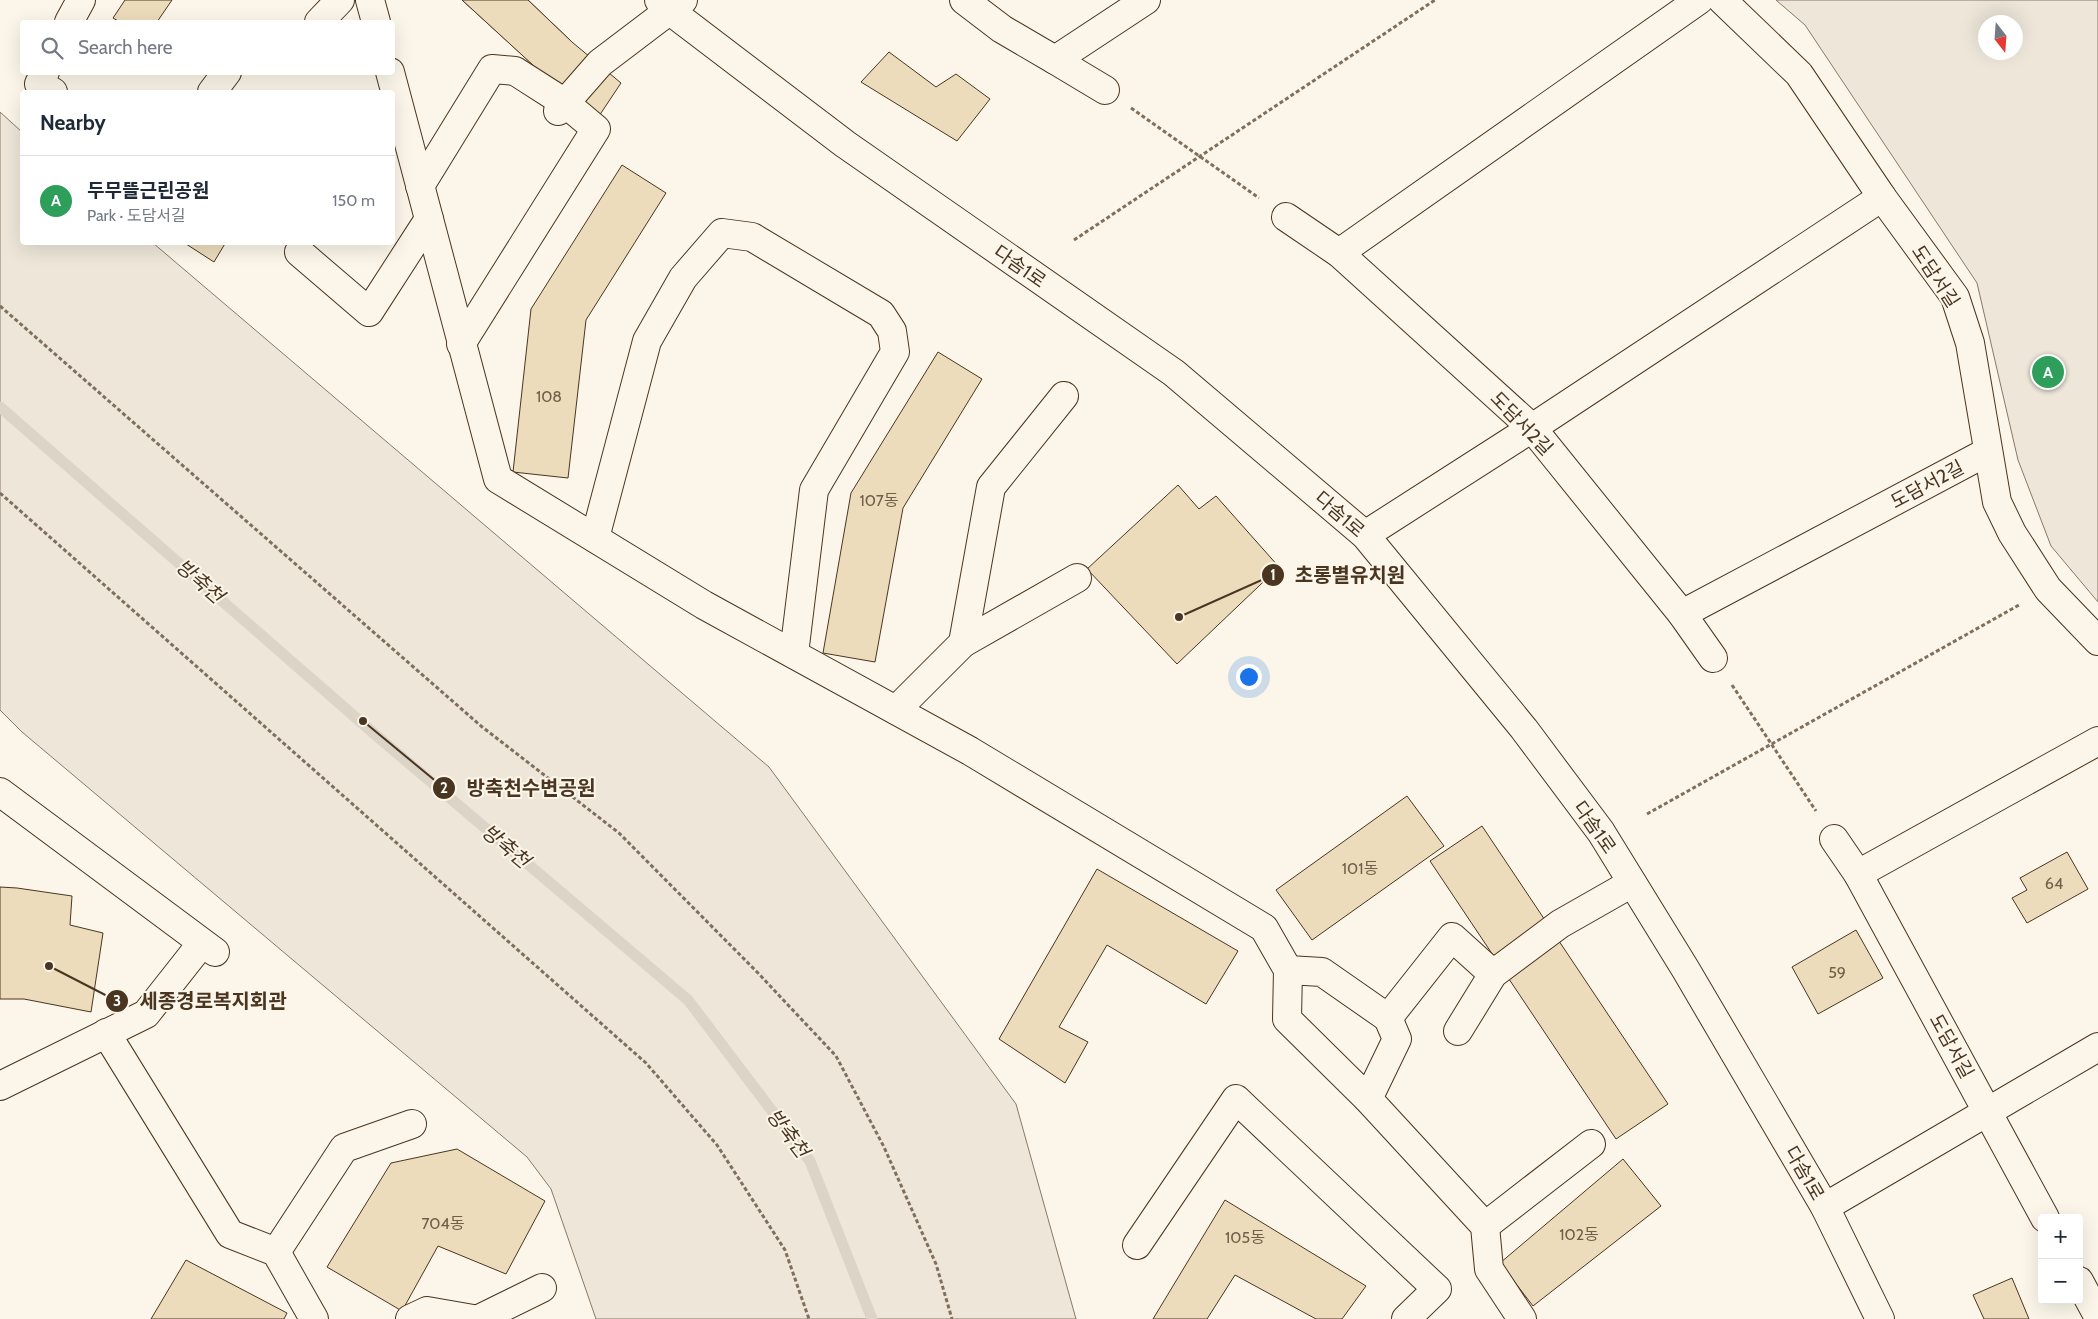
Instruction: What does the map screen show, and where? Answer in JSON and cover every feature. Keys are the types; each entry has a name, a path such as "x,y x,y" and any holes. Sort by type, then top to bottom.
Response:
{"street":[{"path":"71,20 80,0"},
{"path":"321,20 340,0"},
{"path":"370,0 375,20"},
{"path":"964,0 1002,29 1105,90"},
{"path":"1055,60 1146,0"},
{"path":"1339,253 1699,0"},
{"name":"도담서길","path":"1722,0 1799,74 1882,197 1955,297 1970,343 1997,502 2012,533 2048,589 2098,641"},
{"path":"561,107 600,63 671,3"},
{"name":"다솜1로","path":"671,3 845,144 1174,373 1365,535 1524,728 1601,832 1686,970 1825,1207 1880,1319"},
{"path":"420,186 492,69 515,71 561,107 596,129 461,344"},
{"path":"44,75 39,84 50,90"},
{"path":"214,90 225,75"},
{"path":"391,75 395,90"},
{"path":"395,91 498,478 704,605 970,751 1264,928 1288,970 1287,1019 1368,1099 1484,1226 1489,1269 1522,1319"},
{"path":"1365,535 1532,428 1882,197"},
{"name":"도담서2길","path":"1286,217 1339,253 1532,428 1682,614 1713,658"},
{"path":"299,252 369,312 429,219"},
{"path":"595,538 647,341 683,278 722,233 752,237 881,314 892,331 895,352 814,490 794,654"},
{"path":"963,643 992,487 1064,396"},
{"name":"도담서2길","path":"1682,614 1987,452"},
{"path":"896,710 963,643 1078,578"},
{"path":"1858,874 2098,741"},
{"path":"0,792 208,947 146,1014 0,1086"},
{"name":"도담서길","path":"1834,839 1858,874 2043,1214"},
{"path":"1458,1031 1494,974 1560,924 1632,883"},
{"path":"1388,1018 1452,937 1494,974"},
{"path":"1288,970 1322,972 1388,1018 1397,1039 1368,1099"},
{"path":"106,1033 230,1234 276,1252 314,1319"},
{"path":"1825,1207 2098,1046"},
{"path":"1137,1245 1236,1099 1437,1288 1406,1319"},
{"path":"276,1252 344,1148 412,1124"},
{"path":"1484,1226 1592,1144"},
{"path":"410,1319 427,1311 465,1318 542,1288"},
{"path":"2083,1288 2098,1316"}],"path":[{"path":"1074,240 1434,0"},
{"path":"1105,90 1286,217"},
{"path":"0,306 481,726 619,833 836,1056 884,1148 936,1264 952,1319"},
{"path":"0,493 646,1063 716,1146 785,1250 810,1319"},
{"path":"1647,814 2048,589"},
{"path":"1713,658 1834,839"}],"shaded area":[{"path":"1776,0 2098,0 2098,602 2051,546 2018,460 1977,283 1805,25"},
{"path":"0,112 20,130 20,245 155,245 769,767 1016,1104 1076,1319 596,1319 551,1189 527,1157 22,732 0,710"}],"building":[{"path":"125,0 172,0 158,20 116,20 113,18"},
{"path":"462,0 528,0 572,42 542,73"},
{"path":"462,0 528,0 572,42 621,83 595,122"},
{"path":"889,52 936,87 956,74 990,99 957,141 861,82"},
{"path":"622,165 666,193 586,320 568,478 513,472 531,309"},
{"path":"188,245 224,245 214,262"},
{"path":"938,352 982,379 903,508 875,662 823,653 851,493"},
{"path":"1178,485 1199,509 1216,496 1279,567 1177,664 1087,569"},
{"path":"1407,796 1444,846 1312,940 1276,890"},
{"path":"1482,826 1668,1104 1616,1139 1430,861"},
{"path":"2067,852 2088,889 2027,923 2012,898 2027,890 2020,878"},
{"path":"1097,869 1238,951 1206,1004 1107,945 1059,1027 1088,1042 1065,1083 999,1039"},
{"path":"0,887 72,896 70,925 103,933 91,1012 24,999 0,999"},
{"path":"1856,930 1883,978 1818,1014 1792,967"},
{"path":"457,1149 545,1201 506,1274 438,1246 402,1311 327,1267 391,1163"},
{"path":"1623,1159 1661,1206 1533,1306 1500,1263"},
{"path":"1225,1200 1366,1286 1342,1319 1316,1319 1235,1275 1207,1319 1153,1319"},
{"path":"186,1260 287,1313 284,1319 151,1319"},
{"path":"2012,1278 2029,1319 1984,1319 1973,1295"}],"waterway":[{"name":"방축천","path":"0,407 378,737 688,1000 810,1161 872,1319"}],"place":[{"name":"두무뜰근린공원","path":"2048,372"},
{"name":"초롱별유치원","path":"1179,617"},
{"name":"방축천수변공원","path":"363,721"},
{"name":"세종경로복지회관","path":"49,966"}]}
